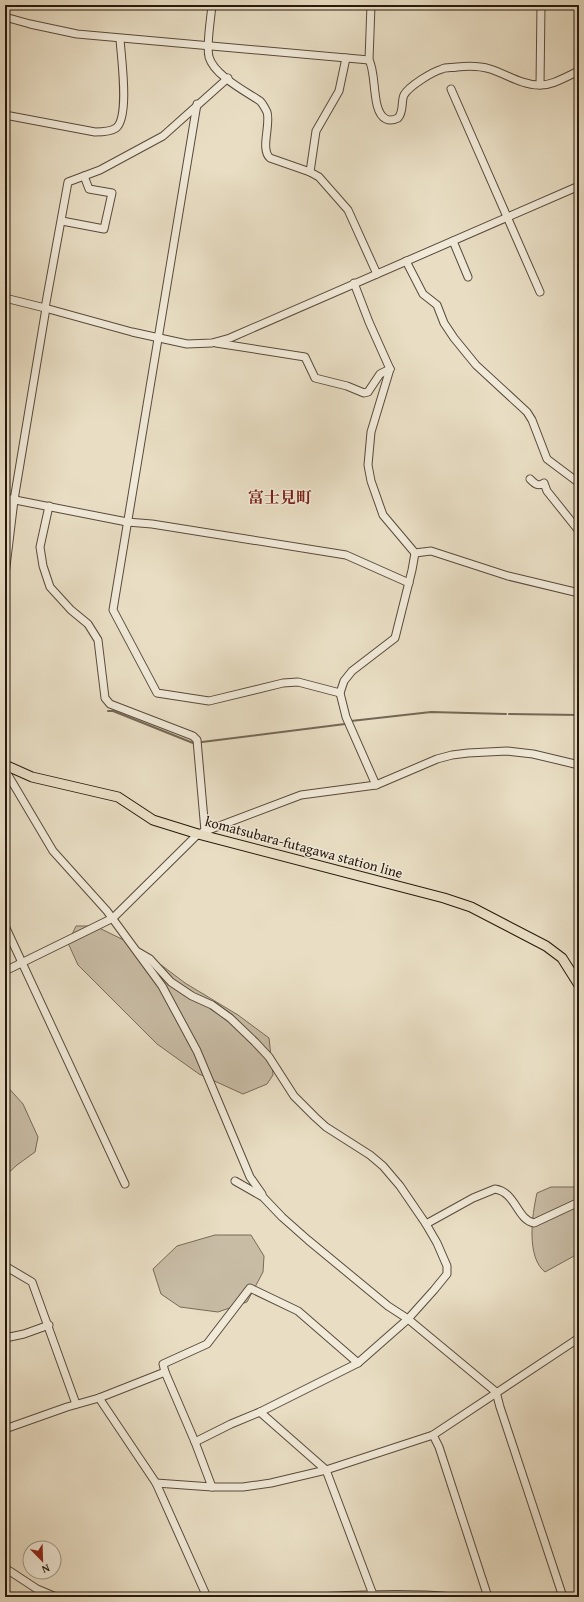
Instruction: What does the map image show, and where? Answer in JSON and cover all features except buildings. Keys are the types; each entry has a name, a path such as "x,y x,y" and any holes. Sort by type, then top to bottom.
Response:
{"main road":[{"name":"komatsubara-futagawa station line","path":"5,765 32,777 118,797 153,820 444,898 471,907 546,946 562,958 579,985"}],"street":[{"path":"212,5 209,46 209,56 212,65 219,72 260,101 264,107 268,119 267,155 270,158 310,172 319,177 348,210 377,274"},
{"path":"371,5 369,60 373,66 377,105 380,114 387,120 398,118 401,113 404,94 416,84 442,68 468,66 488,69 530,84 540,86 579,71"},
{"path":"540,5 540,86"},
{"path":"5,17 77,34 369,60"},
{"path":"5,115 95,132 106,132 116,128 125,103 120,39"},
{"path":"310,172 316,131 339,91 346,58"},
{"path":"5,574 14,500 68,182 100,170 162,136 228,78"},
{"path":"451,89 540,292"},
{"path":"197,104 113,610 157,693 209,701 283,683 298,682 340,693"},
{"path":"62,221 104,229 112,193 89,189 84,176"},
{"path":"212,343 230,338 579,186"},
{"path":"453,241 468,277"},
{"path":"406,261 423,294 437,305 444,323 454,338 476,365 527,412 532,420 548,459 579,483"},
{"path":"354,283 369,322 390,369 372,432 368,465 371,481 383,515 415,553"},
{"path":"5,298 132,332 187,344 212,343 305,357 314,378 347,386 364,393 368,392 380,374 390,369"},
{"path":"530,479 536,485 540,486 544,483 547,491 579,531"},
{"path":"5,498 127,522 152,524 346,555 409,583"},
{"path":"49,506 40,548 43,566 50,587 71,610 88,624 98,640 105,698 110,704 193,736 197,740 202,833"},
{"path":"415,553 431,551 508,576 579,593"},
{"path":"376,785 346,717 340,693 344,681 352,671 395,638 415,553"},
{"path":"5,971 23,963 53,946 113,918 202,833 301,795 376,785 437,759 452,755 507,751 533,754 579,765"},
{"path":"5,770 53,851 113,918 162,986 197,1051 250,1177 263,1197 282,1217 308,1240 388,1306 408,1319 496,1392 563,1597"},
{"path":"5,926 125,1184"},
{"path":"138,952 150,959 171,982 192,996 212,1005 230,1018 269,1057 294,1096 315,1118 326,1127 370,1155 383,1166 400,1186 426,1224 437,1243 447,1266 446,1274 408,1319 358,1363 260,1412 231,1424 195,1442"},
{"path":"235,1181 263,1197"},
{"path":"426,1224 473,1198 495,1189 505,1192 515,1203 524,1217 530,1222 534,1223 579,1202"},
{"path":"5,1266 32,1282 49,1325 76,1404"},
{"path":"212,1487 163,1364 207,1344 250,1288 298,1312 358,1363"},
{"path":"5,1338 24,1334 49,1325"},
{"path":"156,1483 212,1487 243,1487 271,1483 326,1470 433,1435 579,1338"},
{"path":"5,1429 76,1404 100,1398 165,1372"},
{"path":"100,1398 156,1483 207,1597"},
{"path":"260,1412 326,1470 373,1597"},
{"path":"433,1435 439,1447 488,1597"},
{"path":"5,1568 37,1588 56,1597"},
{"path":"300,1597 373,1597 398,1594 454,1597"}],"shaded area":[{"path":"76,926 95,926 136,946 185,983 238,1015 269,1038 273,1075 267,1084 243,1094 199,1074 157,1044 78,965 68,943"},
{"path":"5,1084 23,1104 38,1137 35,1152 5,1176"},
{"path":"551,1187 579,1187 579,1247 574,1256 545,1272 539,1265 535,1256 532,1224 537,1193"},
{"path":"215,1235 251,1235 264,1256 263,1272 247,1302 218,1312 180,1307 161,1294 153,1269 177,1246"}],"waterway":[{"path":"108,711 113,711 193,743"},
{"path":"351,721 431,712 506,714"},
{"path":"509,714 579,715"},
{"path":"202,742 345,724"}],"district":[{"name":"富士見町","path":"280,497"}]}
